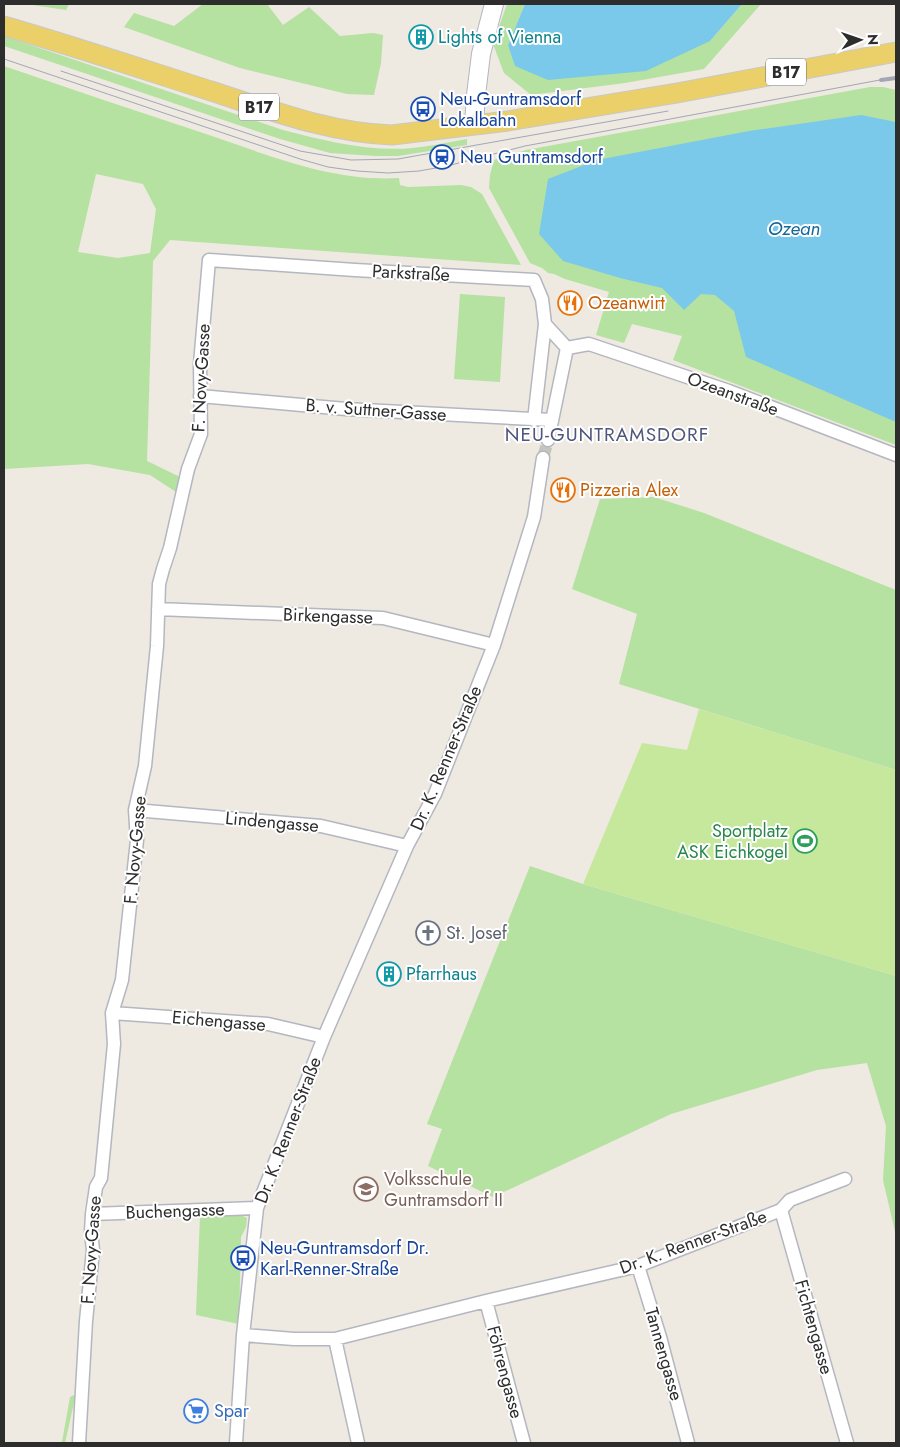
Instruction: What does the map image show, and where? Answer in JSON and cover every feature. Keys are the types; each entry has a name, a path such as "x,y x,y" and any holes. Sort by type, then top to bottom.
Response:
{"main road":[{"name":"B17","path":"4,26 288,116 376,135 392,135 508,120 677,93 896,52"}],"street":[{"path":"474,124 481,54 494,4"},
{"name":"Parkstraße","path":"209,260 534,280 542,299 545,324"},
{"name":"F. Novy-Gasse","path":"79,1443 86,1321 93,1250 92,1214 96,1187 101,1178 114,1044 112,1013 122,980 136,840 135,810 145,766 157,646 159,584 162,569 170,548 188,469 200,434 200,364 209,260"},
{"path":"545,324 567,348 548,440"},
{"path":"534,420 545,324"},
{"name":"Ozeanstraße","path":"567,348 590,344 728,390 896,456"},
{"name":"B. v. Suttner-Gasse","path":"200,396 336,408 552,420"},
{"name":"Dr. K. Renner-Straße","path":"544,458 534,517 494,645 434,794 407,846 324,1037 257,1208 243,1335 294,1339 335,1339 486,1301 638,1266 781,1210 790,1200 846,1179"},
{"name":"Birkengasse","path":"158,609 383,618 494,645"},
{"name":"Lindengasse","path":"135,810 321,826 407,846"},
{"name":"Eichengasse","path":"112,1013 268,1024 324,1037"},
{"name":"Buchengasse","path":"92,1214 257,1208"},
{"name":"Fichtengasse","path":"781,1210 847,1443"},
{"name":"Tannengasse","path":"638,1266 660,1337 688,1443"},
{"name":"Föhrengasse","path":"486,1301 524,1443"},
{"path":"236,1443 243,1335"},
{"path":"335,1339 358,1443"}],"green space":[{"path":"26,4 69,4 66,10"},
{"path":"203,4 267,4 283,25 309,7 340,36 373,33 383,35 381,63 374,95 347,94 240,68 124,27 134,13 174,26"},
{"path":"507,4 525,4 508,45 710,41 742,4 761,4 704,69 625,83 531,95 504,73 493,44"},
{"path":"4,36 283,130 315,138 347,145 396,149 467,139 467,145 398,156 330,153 280,139 4,46"},
{"path":"4,66 301,165 350,176 399,178 400,185 408,187 461,185 471,187 482,194 521,265 170,240 153,261 147,461 180,477 176,492 150,475 88,464 4,469","holes":["96,174 143,184 156,209 150,253 118,258 78,252"]},
{"name":"Ozean","path":"870,87 896,90 896,445 673,360 682,336 632,324 624,343 596,335 609,292 548,273 530,263 489,188 494,160 526,150"},
{"path":"460,294 505,297 500,382 454,379"},
{"path":"654,497 704,513 896,590 896,770 619,684 637,614 572,589 600,499"},
{"path":"699,709 896,770 896,976 583,884 642,743 687,750"},
{"path":"530,866 583,884 896,976 896,1236 883,1180 886,1126 867,1063 817,1070 671,1114 493,1197 428,1166 442,1129 427,1124"},
{"path":"200,1216 243,1216 247,1218 246,1227 241,1237 239,1324 196,1315"},
{"path":"76,1394 65,1443 60,1443 62,1442 70,1397"}],"water":[{"path":"525,4 742,4 710,41 646,71 548,80 515,66 508,45"},
{"name":"Ozean","path":"861,115 896,122 896,422 746,357 734,311 715,295 701,294 684,310 662,288 563,261 539,234 548,179 597,160 749,131"}],"tunnel":[{"path":"543,458 548,440"}],"tram line":[{"path":"4,59 300,159 328,167 388,173 419,171 447,166 525,146 896,77"},
{"path":"61,71 300,151 351,160 398,159 668,111"}],"railway":[{"path":"881,80 896,78"}],"place":[{"name":"Lights of Vienna","path":"421,37"},
{"name":"Neu-Guntramsdorf Lokalbahn","path":"423,109"},
{"name":"Neu Guntramsdorf","path":"442,157"},
{"name":"Ozeanwirt","path":"570,303"},
{"name":"Pizzeria Alex","path":"563,490"},
{"name":"Sportplatz ASK Eichkogel","path":"805,841"},
{"name":"St. Josef","path":"428,933"},
{"name":"Pfarrhaus","path":"389,974"},
{"name":"Volksschule Guntramsdorf II","path":"366,1189"},
{"name":"Neu-Guntramsdorf Dr. Karl-Renner-Straße","path":"243,1258"},
{"name":"Spar","path":"196,1411"}],"district":[{"name":"NEU-GUNTRAMSDORF","path":"607,434"}]}
